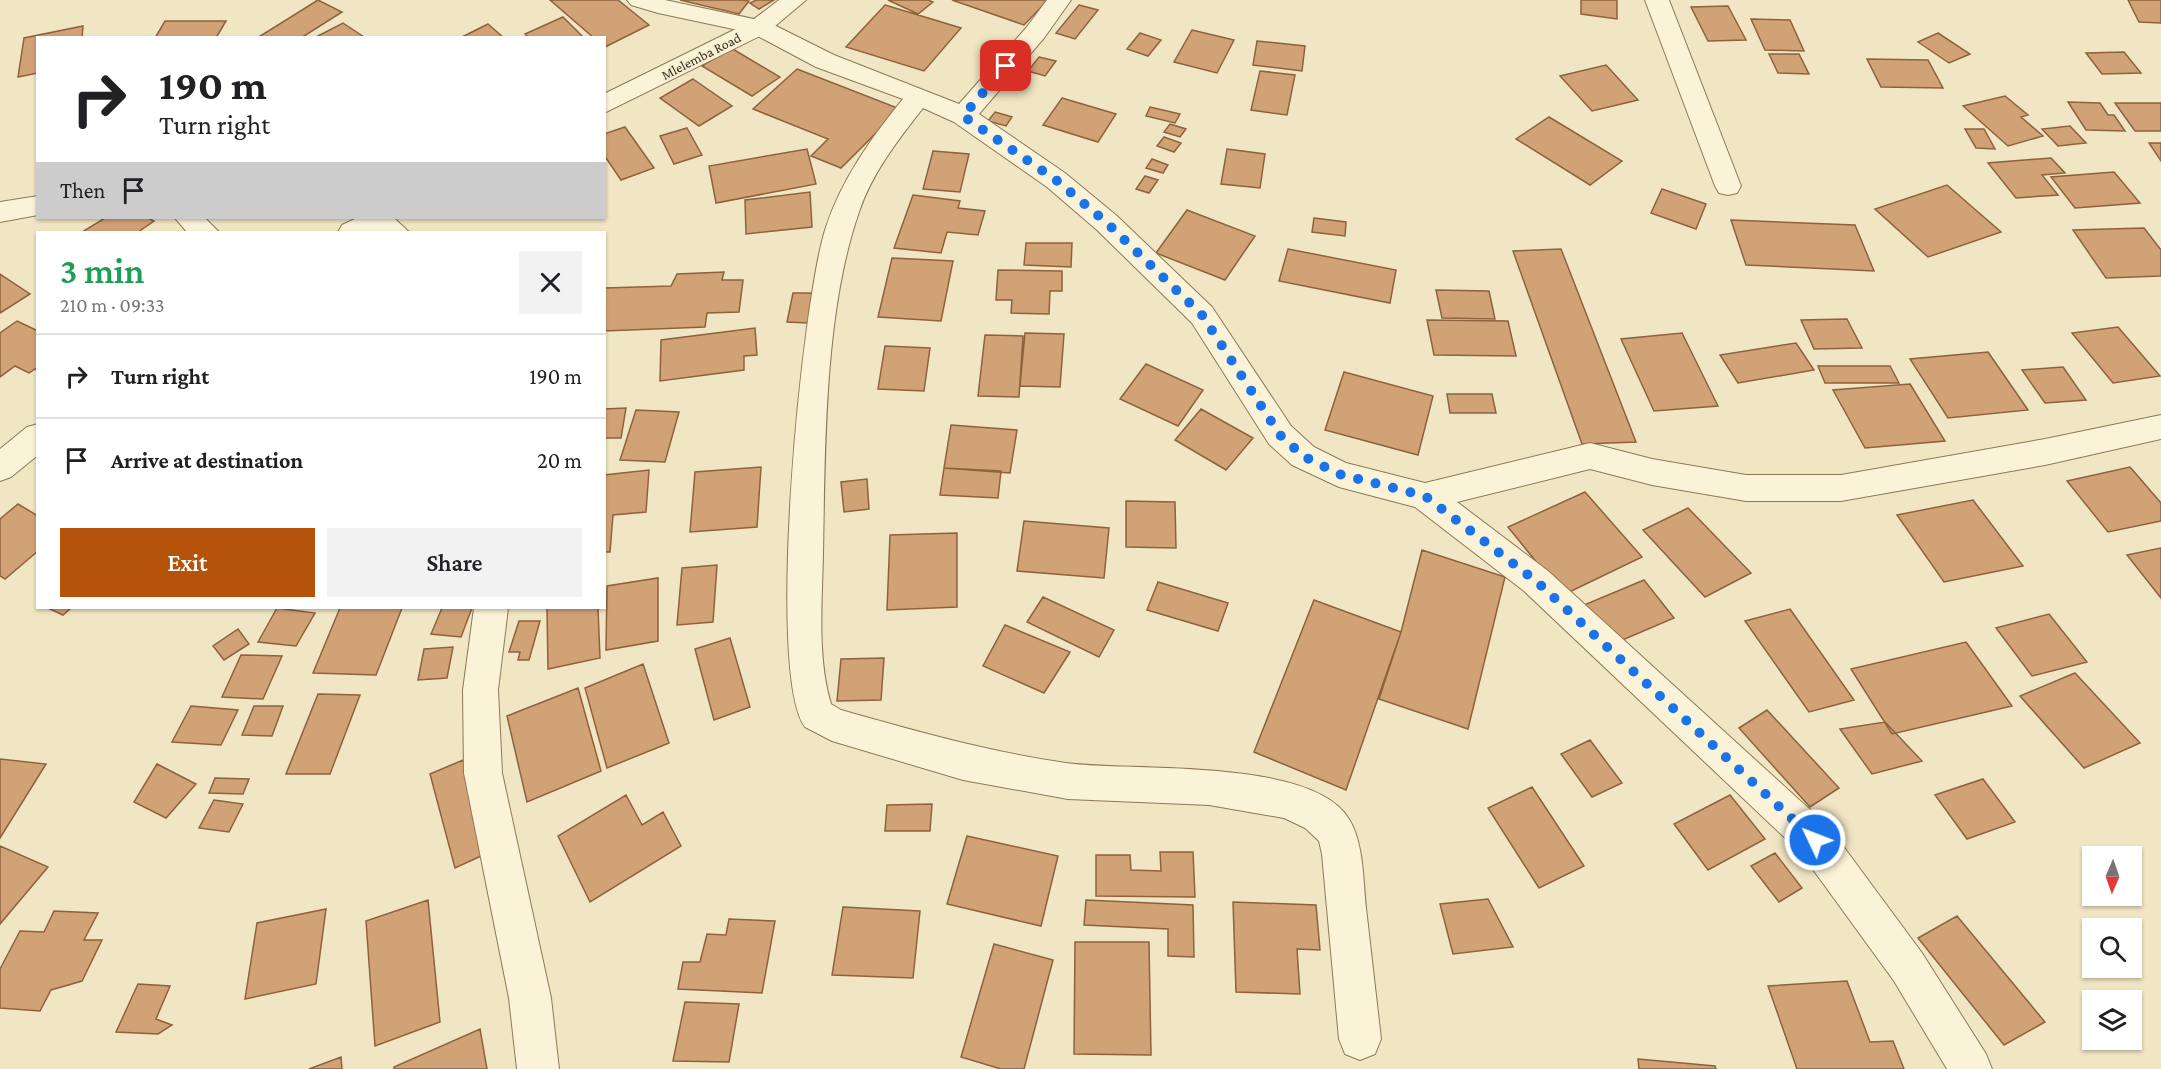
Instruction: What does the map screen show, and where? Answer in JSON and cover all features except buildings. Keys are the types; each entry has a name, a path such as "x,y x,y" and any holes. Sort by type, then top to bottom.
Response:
{"street":[{"path":"639,0 759,27 825,61 919,96 963,116 1056,180 1107,223 1202,315 1280,435 1303,456 1339,474 1425,496 1536,581 1815,840 1908,967 1971,1069"},
{"name":"Mlelemba Road","path":"606,104 759,27 794,0"},
{"path":"963,116 1035,33 1059,0"},
{"path":"1657,0 1728,186"},
{"path":"919,96 882,143 858,181 840,226 822,312 815,386 805,602 809,696 816,714 832,723 963,762 1068,781 1209,788 1288,800 1318,815 1335,831 1341,854 1360,1039"},
{"path":"0,212 36,205"},
{"path":"189,219 205,231"},
{"path":"356,231 384,223"},
{"path":"1425,496 1590,456 1652,472 1746,488 1841,488 2045,452 2161,427"},
{"path":"0,468 36,438"},
{"path":"491,609 480,692 478,737 483,773 530,998 538,1069"}],"route":[{"path":"1006,66 963,116 1013,148 1056,180 1107,223 1202,315 1280,435 1291,446 1303,456 1339,474 1378,486 1425,496 1536,581 1632,667 1815,840"}]}
